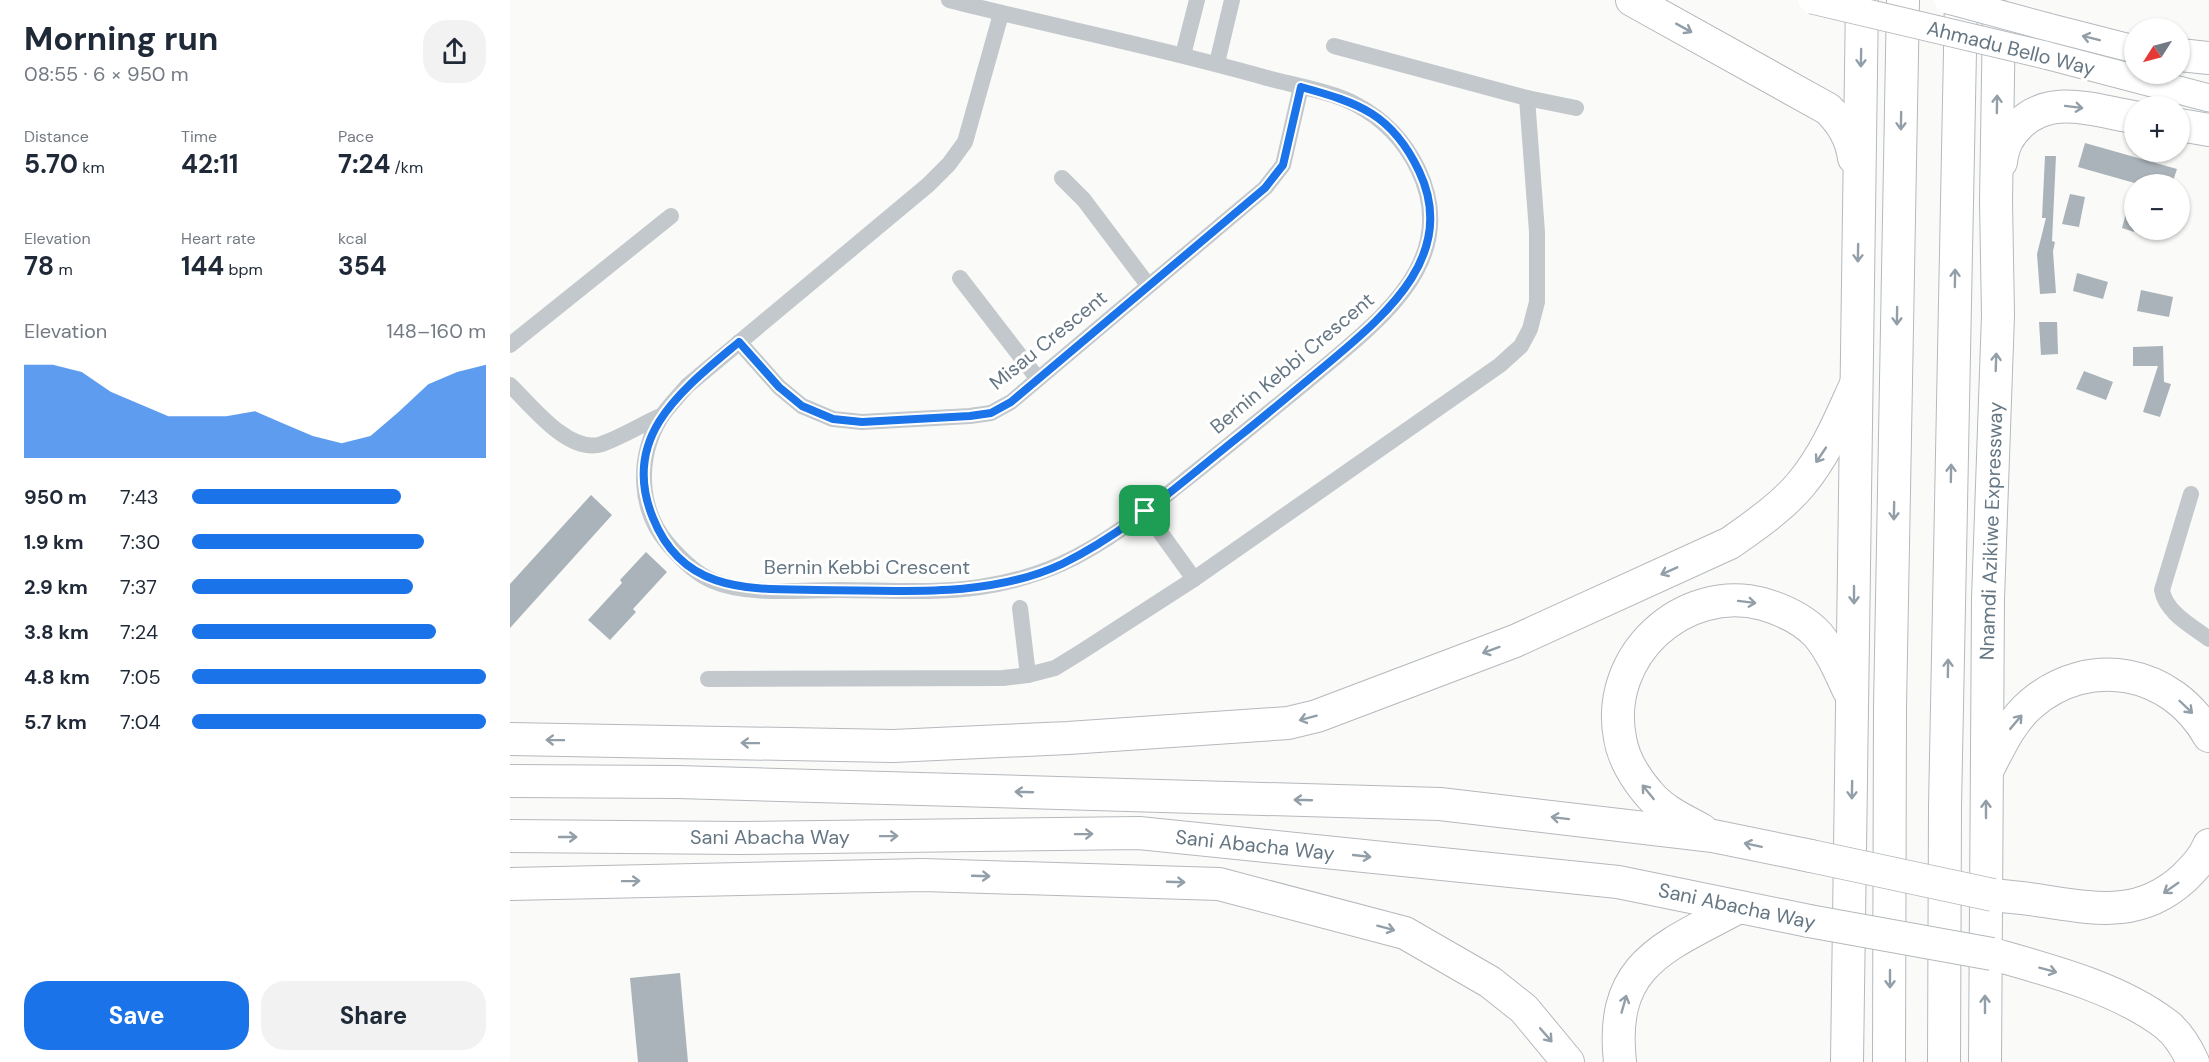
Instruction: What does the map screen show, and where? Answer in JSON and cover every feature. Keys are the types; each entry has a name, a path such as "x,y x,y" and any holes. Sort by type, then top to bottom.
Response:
{"highway":[{"path":"1632,0 1828,109 1841,122 1849,136 1859,197"},
{"path":"1848,1062 1862,0"},
{"path":"1889,1062 1890,708 1903,0"},
{"name":"Nnamdi Azikiwe Expressway","path":"1944,1062 1945,807 1961,0"},
{"name":"Nnamdi Azikiwe Expressway","path":"1984,1062 1988,599 1998,315 1996,201 1999,0"},
{"path":"2190,56 2209,58"},
{"path":"1996,201 2004,144 2012,131 2027,117 2042,108 2057,106 2124,116"},
{"path":"2190,127 2209,130"},
{"path":"510,739 893,746 1068,738 1288,723 1317,716 1515,641 1730,543 1762,520 1800,485 1832,438 1856,384"},
{"path":"1855,428 1890,708"},
{"path":"1945,807 1988,599"},
{"path":"1713,836 1666,810 1650,795 1628,763 1620,738 1618,713 1621,688 1643,644 1669,620 1688,609 1722,600 1747,600 1779,609 1800,620 1817,634 1833,656 1853,701"},
{"path":"1986,772 2010,727 2030,705 2049,690 2075,679 2118,674 2148,681 2176,697 2200,720 2209,736"},
{"path":"677,782 893,746"},
{"name":"Sani Abacha Way","path":"510,781 677,782 1440,804 1713,836 1993,895 2082,908 2120,909 2150,901 2173,888 2194,868 2209,845"},
{"name":"Sani Abacha Way","path":"510,836 740,838 1139,833 1618,882 1809,921 1992,954 2072,976 2144,1010 2169,1026 2181,1040 2193,1062"},
{"path":"740,838 923,875"},
{"path":"510,884 923,875 1218,884 1405,933 1490,982 1524,1009 1568,1062"},
{"path":"1620,1062 1617,1035 1622,1005 1634,976 1650,958 1676,941 1739,907"}],"main road":[{"name":"Ahmadu Bello Way","path":"1812,0 2045,55 2209,98"},
{"name":"Ahmadu Bello Way","path":"1948,0 2124,46"},
{"path":"2190,62 2209,67"}],"street":[{"name":"Bernin Kebbi Crescent","path":"949,0 1217,63 1351,101 1382,119 1408,148 1428,189 1431,229 1420,266 1402,294 1376,323 1145,511 1106,539 1061,564 1013,580 978,587 925,590 740,588 711,581 680,558 659,534 646,503 643,469 651,438 661,416 687,386 949,164 965,142 1001,14"},
{"path":"1184,55 1197,0"},
{"path":"1217,63 1232,0"},
{"path":"1334,46 1527,98 1576,108"},
{"name":"Misau Crescent","path":"739,342 779,387 802,406 833,419 862,422 991,413 1011,402 1265,188 1283,165 1301,87"},
{"path":"708,679 1003,678 1055,668 1194,579 1500,365 1521,346 1530,329 1537,302 1537,232 1527,98"},
{"path":"1062,178 1084,200 1148,285"},
{"path":"510,345 671,216"},
{"path":"960,278 1038,379"},
{"path":"510,385 564,436 580,444 598,445 661,416"},
{"path":"2191,494 2162,590 2167,604 2173,611 2209,637"},
{"path":"1145,511 1194,579"},
{"path":"1020,608 1028,675"}],"building":[{"path":"2085,143 2124,154 2124,162 2152,162 2177,169 2175,174 2124,174 2124,180 2078,167"},
{"path":"2045,156 2056,156 2052,241 2055,242 2053,251 2056,293 2040,294 2037,254 2046,218 2042,218"},
{"path":"2070,194 2085,197 2079,227 2062,224"},
{"path":"2077,273 2108,282 2103,299 2073,291"},
{"path":"2141,290 2173,297 2169,317 2137,311"},
{"path":"2039,322 2057,322 2058,354 2041,355"},
{"path":"2163,346 2164,382 2171,384 2160,417 2143,412 2158,366 2133,366 2133,347"},
{"path":"2084,371 2113,382 2106,400 2076,389"},
{"path":"591,495 612,515 510,628 510,584"},
{"path":"646,552 667,572 633,609 636,612 610,640 588,620 622,583 620,580"},
{"path":"680,973 688,1062 638,1062 630,978"}],"route":[{"path":"1301,87 1351,101 1382,119 1408,148 1428,189 1431,229 1420,266 1402,294 1376,323 1261,419 1145,511 1106,539 1061,564 1013,580 978,587 925,590 740,588 711,581 680,558 659,534 646,503 643,469 651,438 661,416 687,386 739,342 779,387 802,406 833,419 862,422 991,413 1011,402 1265,188 1283,165 1301,87"}]}
